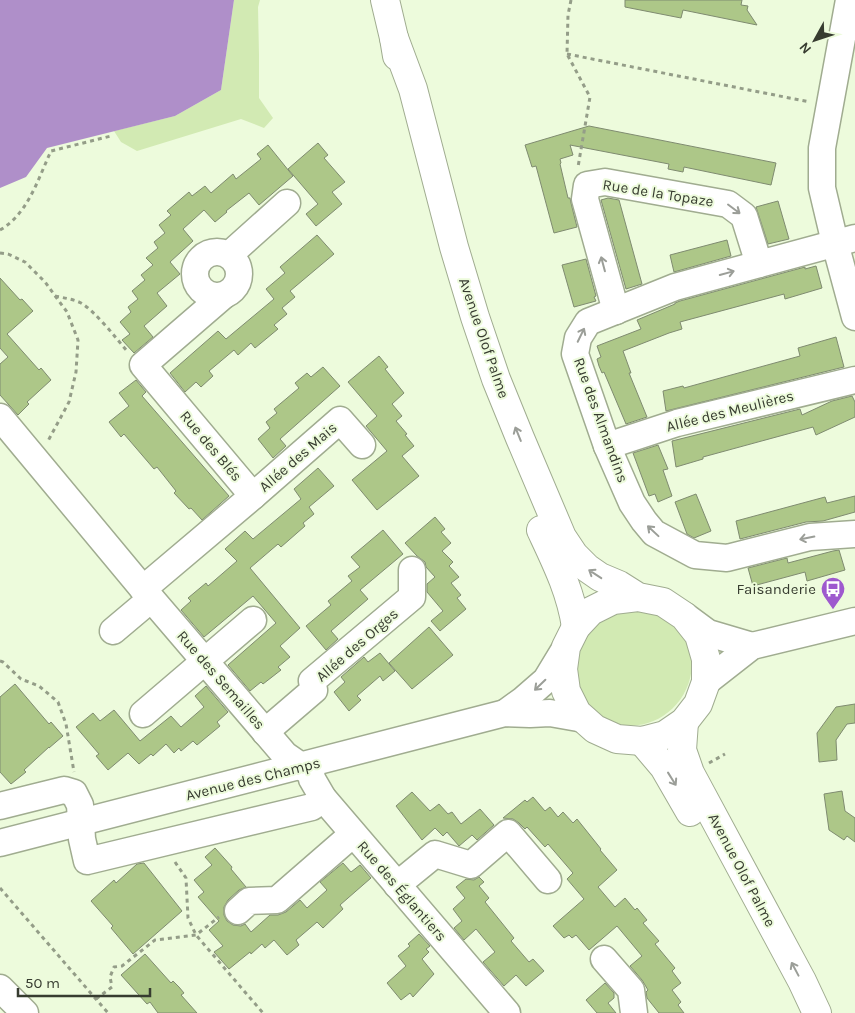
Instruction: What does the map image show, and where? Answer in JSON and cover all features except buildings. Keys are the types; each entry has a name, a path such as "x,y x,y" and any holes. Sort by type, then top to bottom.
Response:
{"main road":[{"name":"Avenue Olof Palme","path":"385,0 394,38 403,97 421,187 445,283 472,367 515,473 561,573 573,609 571,637 562,669 566,691 577,713 595,729 617,739 642,741 665,735 684,722 698,704 706,682 706,659 699,636 684,616 663,602 638,597 613,600 591,611 571,637"},
{"name":"Avenue Olof Palme","path":"394,38 413,89 475,317 496,378 562,537 574,556 586,568 638,597"},
{"name":"Avenue Olof Palme","path":"684,722 682,750 690,773 802,981 817,1013"},
{"name":"Avenue Olof Palme","path":"642,741 674,782 799,1013"}],"street":[{"path":"849,0 822,148 822,188 845,241 855,317"},
{"name":"Rue de la Topaze","path":"616,311 585,199 587,185 605,182 728,204 744,216 758,264"},
{"path":"228,255 288,203"},
{"name":"Rue des Almandins","path":"845,241 675,287 588,322 578,338 576,354 607,446 632,503 654,534 695,555 727,558 810,537 855,534"},
{"path":"143,365 222,296 235,288 239,274 238,266 228,255 215,252 202,258 195,271 196,278 202,290 208,294 222,296"},
{"name":"Rue des Blés","path":"113,632 147,594 253,496 143,365"},
{"name":"Allée des Meulières","path":"607,446 677,423 855,380"},
{"name":"Rue des Semailles","path":"0,417 265,732 285,755 302,766"},
{"name":"Allée des Mais","path":"253,496 340,420 362,445"},
{"name":"Allée des Orges","path":"265,732 314,690 312,681 412,597 412,570"},
{"path":"684,616 708,633 752,646"},
{"path":"143,714 253,620"},
{"path":"706,682 752,646 855,621"},
{"name":"Avenue des Champs","path":"506,713 546,680 571,637"},
{"name":"Avenue des Champs","path":"0,843 506,713 550,713 584,719"},
{"name":"Rue des Églantiers","path":"302,766 311,773 312,779 322,798 507,1013"},
{"path":"0,806 64,790 74,793 80,805 82,839 87,861 312,807 322,798"},
{"path":"398,886 435,854 471,865 508,833 548,880"},
{"path":"238,911 249,901 278,900 354,834"},
{"path":"604,959 631,990 634,1013"},
{"path":"0,988 25,1013"}],"path":[{"path":"571,0 568,14 567,54 590,97 577,176 587,185"},
{"path":"567,54 829,105"},
{"path":"0,230 9,225 22,211 51,151 112,136"},
{"path":"0,254 8,254 25,262 45,282 66,312 78,340 76,372 68,402 50,437 35,460"},
{"path":"54,296 71,299 83,304 135,360 143,365"},
{"path":"0,661 21,679 39,686 58,702 66,724 74,768 74,793"},
{"path":"690,773 725,754"},
{"path":"162,844 186,878 188,918 196,935 263,1013"},
{"path":"0,888 108,1013"},
{"path":"96,999 112,987 110,977 114,967 122,966 155,940 196,935 224,913 238,911"}],"green space":[{"path":"234,0 260,0 258,7 259,98 273,118 264,128 241,119 137,151 121,142 114,131 175,116 221,90"},
{"path":"657,609 680,629 687,639 692,661 689,682 682,698 671,710 658,719 643,724 627,725 611,722 584,704 569,669 596,613"}],"shaded area":[{"path":"0,0 234,0 221,90 175,116 47,148 26,177 0,188"}],"place":[{"name":"Faisanderie","path":"833,610"}]}
